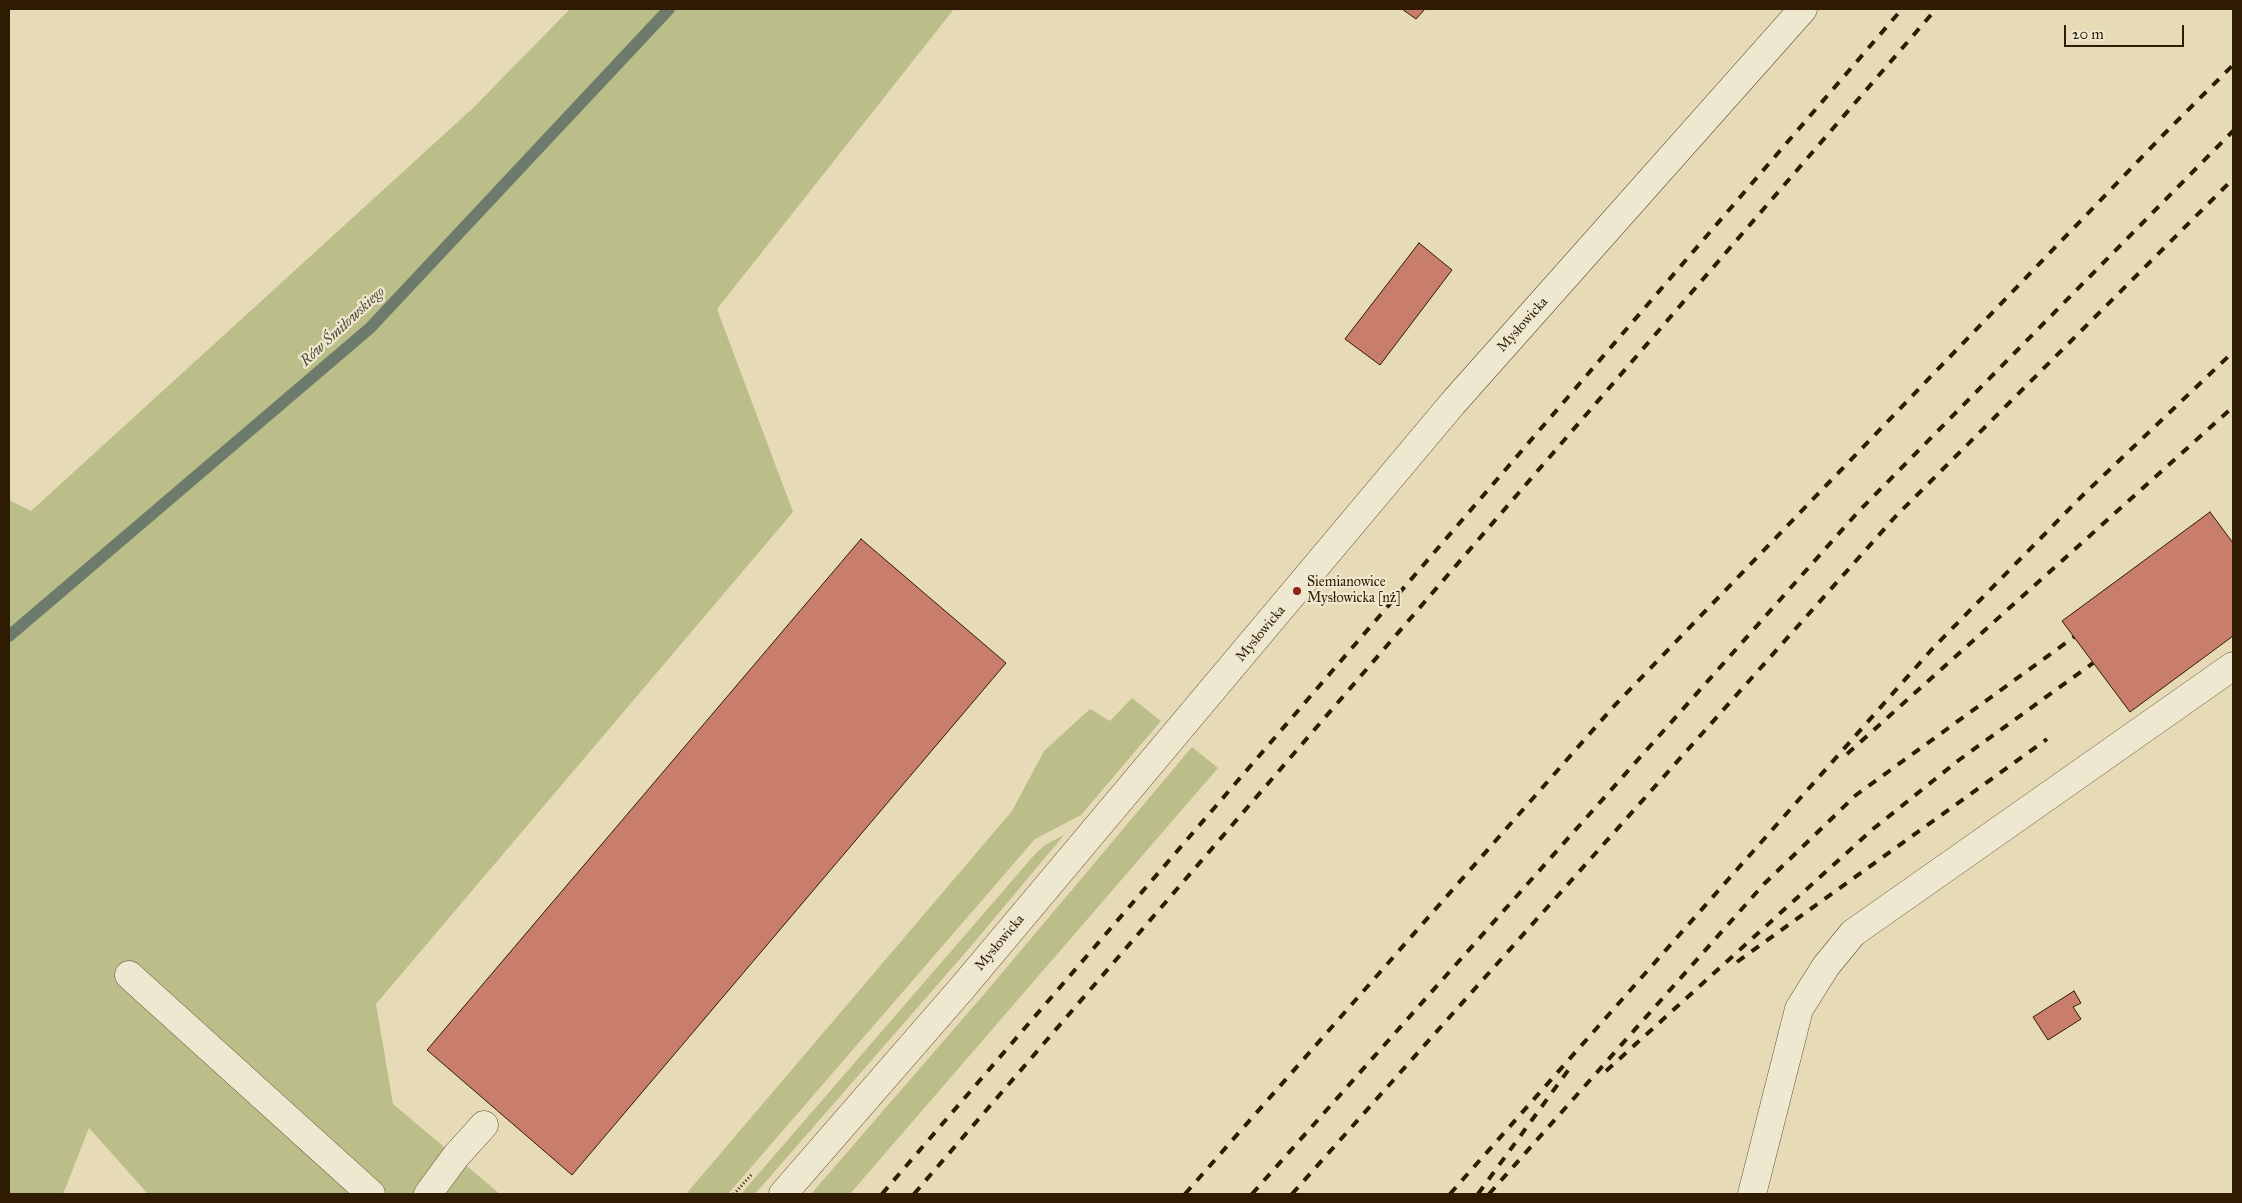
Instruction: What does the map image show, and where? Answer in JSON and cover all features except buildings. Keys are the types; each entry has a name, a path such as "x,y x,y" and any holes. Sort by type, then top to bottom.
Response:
{"street":[{"name":"Mysłowicka","path":"782,1194 963,987 1454,403 1803,9"},
{"path":"1752,1194 1799,1009 1826,966 1853,933 2233,666"},
{"path":"129,975 371,1194"},
{"path":"428,1194 456,1156 484,1126"}],"green space":[{"path":"570,9 954,9 717,309 793,512 376,1004 393,1104 500,1194 148,1194 89,1128 63,1194 9,1194 9,500 31,511 473,108"},
{"path":"1132,698 1161,721 1081,815 1035,839 728,1194 686,1194 1012,811 1044,751 1090,709 1110,721"},
{"path":"1192,747 1218,768 850,1194 811,1194 986,992"},
{"path":"1064,835 972,945 755,1194 741,1194 1036,853 1045,845"}],"waterway":[{"name":"Rów Śmiłowskiego","path":"9,636 370,328 669,9"}],"railway":[{"path":"882,1194 1902,9"},
{"path":"914,1194 1936,9"},
{"path":"1185,1194 1615,705 2168,130 2233,65"},
{"path":"1252,1194 1858,512 2233,131"},
{"path":"1292,1194 1895,517 2233,179"},
{"path":"1450,1194 1933,648 2083,495 2233,352"},
{"path":"1847,754 2233,407"},
{"path":"1489,1194 1764,884 1856,795 2074,637"},
{"path":"1606,1071 1873,829 1959,760 2093,663"},
{"path":"1737,962 2047,739"},
{"path":"1478,1194 1572,1065"}],"place":[{"name":"Siemianowice Mysłowicka [nż]","path":"1297,591"}]}
